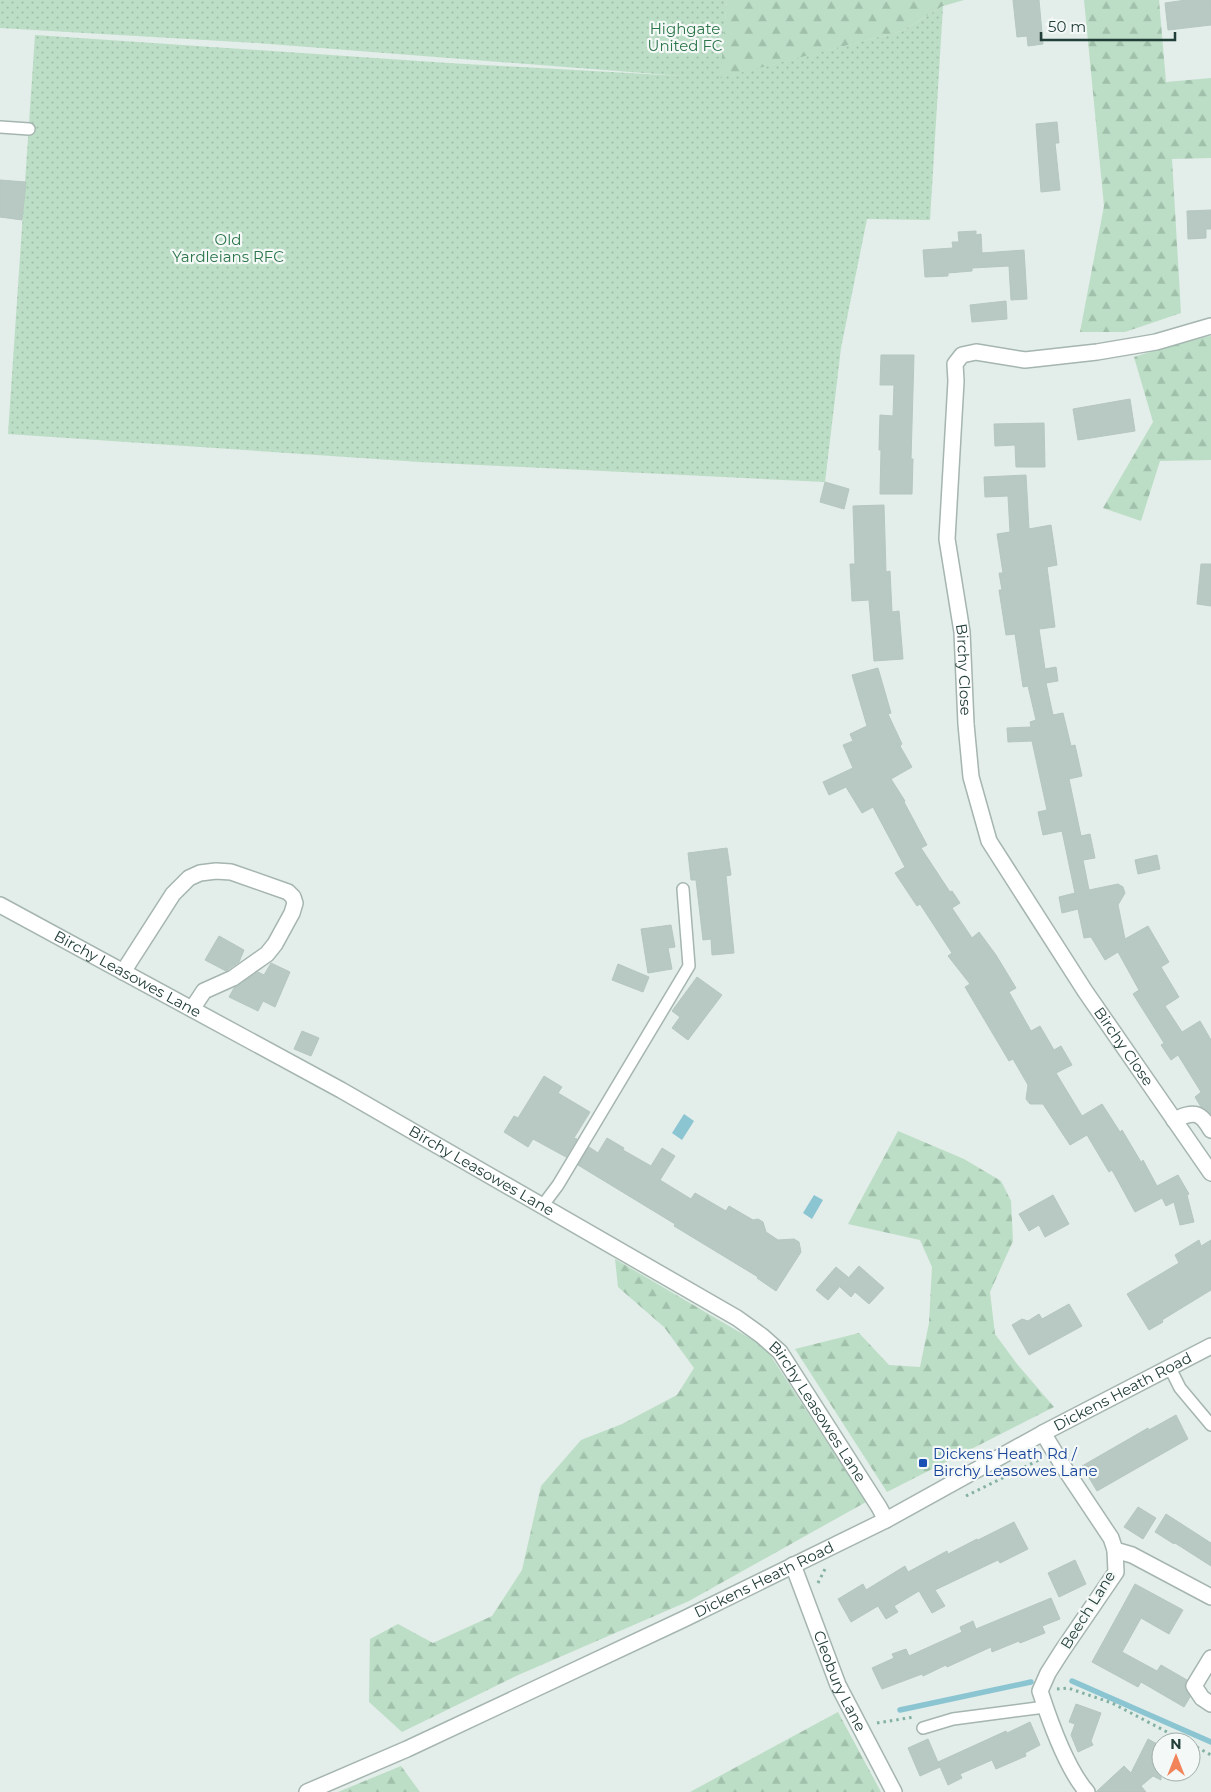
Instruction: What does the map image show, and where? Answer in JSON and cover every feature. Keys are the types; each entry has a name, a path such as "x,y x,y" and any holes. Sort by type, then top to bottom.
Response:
{"street":[{"name":"Birchy Close","path":"1209,1166 1174,1120 1085,991 989,840 971,777 966,724 962,632 947,539 956,381 955,364 962,356 976,352 1025,360 1097,352 1156,342 1211,326"},
{"path":"123,972 174,894 189,878 200,873 231,872 288,892 293,897 295,903 276,944 267,954 233,978 204,991 192,1009"},
{"name":"Birchy Leasowes Lane","path":"0,905 341,1090 737,1318 780,1352 886,1520"},
{"path":"1174,1120 1194,1113 1205,1119 1211,1130"},
{"name":"Dickens Heath Road","path":"307,1792 416,1744 675,1623 886,1520 1043,1433 1211,1346"},
{"name":"Beech Lane","path":"1040,1691 1048,1674 1116,1572 1115,1550 1111,1538 1043,1433"},
{"path":"1115,1550 1132,1555 1211,1597"},
{"name":"Cleobury Lane","path":"793,1565 838,1685 894,1792"},
{"path":"1211,1658 1194,1686 1202,1698 1211,1704"},
{"path":"1040,1691 1071,1768 1087,1792"}],"lane":[{"path":"0,127 29,129"},
{"path":"543,1205 558,1184 689,966 683,889"},
{"path":"1170,1368 1180,1388 1211,1425"},
{"path":"923,1728 953,1719 1045,1707"}],"path":[{"path":"958,1500 1055,1452"},
{"path":"819,1588 818,1581 827,1567"},
{"path":"1040,1691 1068,1688 1112,1703 1167,1732"},
{"path":"873,1716 877,1724 914,1717"}],"green space":[{"path":"0,0 727,0 720,78 902,31 943,6 930,220 867,219 841,348 825,482 420,462 8,434 35,35 448,63 682,76 257,43 0,28"},
{"path":"727,0 964,0 943,6 902,31 719,79"},
{"path":"1084,0 1159,0 1166,82 1211,78 1211,158 1172,159 1181,313 1125,332 1080,332 1104,206"},
{"path":"1211,336 1211,460 1160,461 1141,521 1103,508 1153,422 1134,357 1191,339"},
{"path":"898,1131 964,1159 1001,1181 1011,1201 1013,1241 990,1292 995,1334 1017,1364 1054,1407 887,1492 795,1349 859,1333 889,1365 920,1367 929,1323 932,1267 920,1240 848,1224"},
{"path":"615,1259 765,1347 866,1502 689,1601 516,1676 402,1732 369,1702 370,1639 398,1624 433,1643 492,1616 522,1570 541,1486 581,1440 622,1424 677,1395 694,1368 664,1327 618,1287"},
{"path":"838,1712 881,1792 690,1792"},
{"path":"401,1766 420,1792 338,1792"}],"water":[{"path":"684,1114 694,1121 682,1140 672,1133"},
{"path":"814,1195 823,1200 812,1219 803,1213"}],"building":[{"path":"1013,0 1039,0 1043,44 1028,46 1027,36 1017,37"},
{"path":"1186,0 1211,0 1211,25 1168,30 1165,3"},
{"path":"1057,122 1059,143 1055,143 1060,190 1041,192 1036,124"},
{"path":"0,180 26,182 22,220 0,217"},
{"path":"1211,210 1211,229 1206,229 1206,238 1188,239 1187,211"},
{"path":"976,231 976,235 981,234 982,253 1024,250 1027,299 1011,300 1009,266 972,268 972,271 948,273 948,276 925,277 923,250 953,248 952,242 959,242 958,232"},
{"path":"1006,301 1007,319 972,322 970,305"},
{"path":"881,355 914,355 911,459 913,459 912,494 880,494 880,415 893,416 894,385 880,385"},
{"path":"1130,399 1135,431 1078,440 1073,409"},
{"path":"1044,423 1045,467 1016,467 1015,445 995,446 994,424"},
{"path":"1026,475 1029,529 1051,525 1057,565 1047,567 1055,627 1039,629 1045,669 1056,667 1058,681 1046,683 1053,715 1063,713 1071,746 1075,745 1082,776 1069,779 1081,836 1090,834 1095,858 1083,860 1089,890 1118,884 1123,887 1125,893 1118,905 1125,939 1148,926 1169,962 1161,967 1179,997 1165,1006 1182,1032 1200,1021 1211,1040 1211,1114 1201,1107 1195,1097 1201,1092 1178,1055 1171,1060 1161,1045 1164,1043 1133,994 1139,990 1118,952 1105,960 1091,937 1084,938 1078,909 1062,913 1059,897 1075,893 1062,831 1043,835 1038,812 1047,810 1032,741 1008,742 1007,728 1031,727 1030,722 1036,720 1028,686 1023,687 1015,634 1006,635 999,590 1002,590 999,573 1003,573 997,534 1010,532 1008,496 985,497 984,477"},
{"path":"825,482 849,489 844,509 820,502"},
{"path":"884,505 886,572 890,571 892,612 899,611 903,659 874,661 869,600 852,601 850,564 855,564 853,506"},
{"path":"1201,564 1211,564 1211,606 1197,604"},
{"path":"878,668 891,713 888,714 902,744 900,746 912,767 891,779 905,801 927,845 921,848 950,892 952,891 960,903 952,908 972,938 979,932 996,955 1016,988 1009,992 1031,1031 1040,1026 1054,1050 1061,1046 1072,1065 1056,1073 1082,1116 1102,1104 1120,1132 1122,1130 1141,1162 1143,1160 1157,1186 1178,1175 1189,1194 1187,1195 1194,1222 1180,1225 1174,1202 1166,1206 1162,1198 1135,1212 1112,1170 1109,1172 1087,1135 1070,1145 1043,1104 1030,1104 1026,1099 1028,1085 1013,1059 1009,1061 965,987 970,984 948,956 952,953 920,904 917,906 895,873 905,867 873,807 862,813 846,787 829,795 823,782 853,768 843,745 853,741 850,734 867,726 852,675"},
{"path":"727,848 731,875 726,876 734,953 712,955 711,939 703,940 696,880 691,880 688,853"},
{"path":"1157,855 1160,869 1138,874 1135,860"},
{"path":"671,925 675,947 668,948 672,969 648,973 641,929"},
{"path":"219,936 244,950 239,962 226,971 205,960"},
{"path":"271,963 290,972 275,1007 263,1001 258,1011 229,997 234,988 258,972 264,975"},
{"path":"618,964 649,977 643,992 612,980"},
{"path":"697,977 722,995 688,1040 672,1028 680,1017 672,1011"},
{"path":"302,1031 319,1038 311,1056 294,1049"},
{"path":"544,1076 562,1087 558,1093 590,1112 574,1138 577,1139 566,1157 533,1139 528,1147 504,1132 514,1116 518,1118"},
{"path":"607,1138 624,1148 623,1150 651,1166 662,1148 675,1156 660,1180 691,1199 695,1193 726,1211 729,1206 753,1220 758,1219 763,1222 766,1232 778,1240 794,1239 799,1242 801,1252 776,1291 758,1277 674,1226 675,1224 578,1165 589,1147 598,1153"},
{"path":"1053,1195 1069,1224 1045,1237 1039,1225 1029,1231 1019,1214"},
{"path":"1199,1240 1201,1246 1211,1240 1211,1290 1149,1330 1127,1294 1179,1263 1175,1255"},
{"path":"859,1266 884,1288 869,1304 855,1292 851,1297 840,1287"},
{"path":"836,1267 848,1277 828,1300 816,1290"},
{"path":"1069,1304 1082,1326 1029,1355 1012,1325 1022,1319 1028,1321 1039,1314 1042,1319"},
{"path":"1176,1415 1188,1439 1097,1491 1082,1466 1148,1428 1149,1430"},
{"path":"1138,1507 1156,1518 1143,1539 1124,1527"},
{"path":"1166,1514 1211,1543 1211,1566 1155,1532"},
{"path":"1014,1522 1028,1549 1000,1563 998,1560 935,1590 945,1606 932,1613 919,1591 894,1606 898,1612 886,1619 878,1606 851,1622 838,1599 863,1584 866,1590 905,1566 908,1572 947,1551 948,1554"},
{"path":"1075,1560 1086,1584 1059,1597 1048,1573"},
{"path":"1135,1584 1183,1610 1169,1634 1141,1618 1122,1652 1157,1671 1161,1665 1187,1680 1185,1687 1190,1697 1184,1707 1141,1682 1138,1687 1092,1662"},
{"path":"1051,1598 1060,1619 1042,1626 1045,1633 1020,1643 1019,1641 992,1652 991,1647 947,1667 946,1665 923,1676 922,1674 882,1689 872,1668 894,1658 892,1654 906,1649 909,1656 962,1632 960,1627 973,1621 976,1629"},
{"path":"1076,1704 1101,1713 1091,1741 1093,1745 1078,1752 1071,1735 1075,1724 1069,1722"},
{"path":"1030,1722 1040,1745 1025,1753 1026,1756 996,1769 992,1760 960,1774 962,1778 948,1785 938,1762"},
{"path":"928,1739 940,1767 920,1776 908,1748"},
{"path":"1148,1739 1151,1741 1151,1778 1141,1786 1146,1792 1096,1792 1124,1766 1131,1773"}],"waterway":[{"path":"1072,1681 1211,1742"},
{"path":"900,1710 1031,1682"}],"place":[{"name":"Dickens Heath Rd / Birchy Leasowes Lane","path":"923,1463"}],"park label":[{"name":"Highgate United FC","path":"685,38"},
{"name":"Old Yardleians RFC","path":"228,248"}]}
